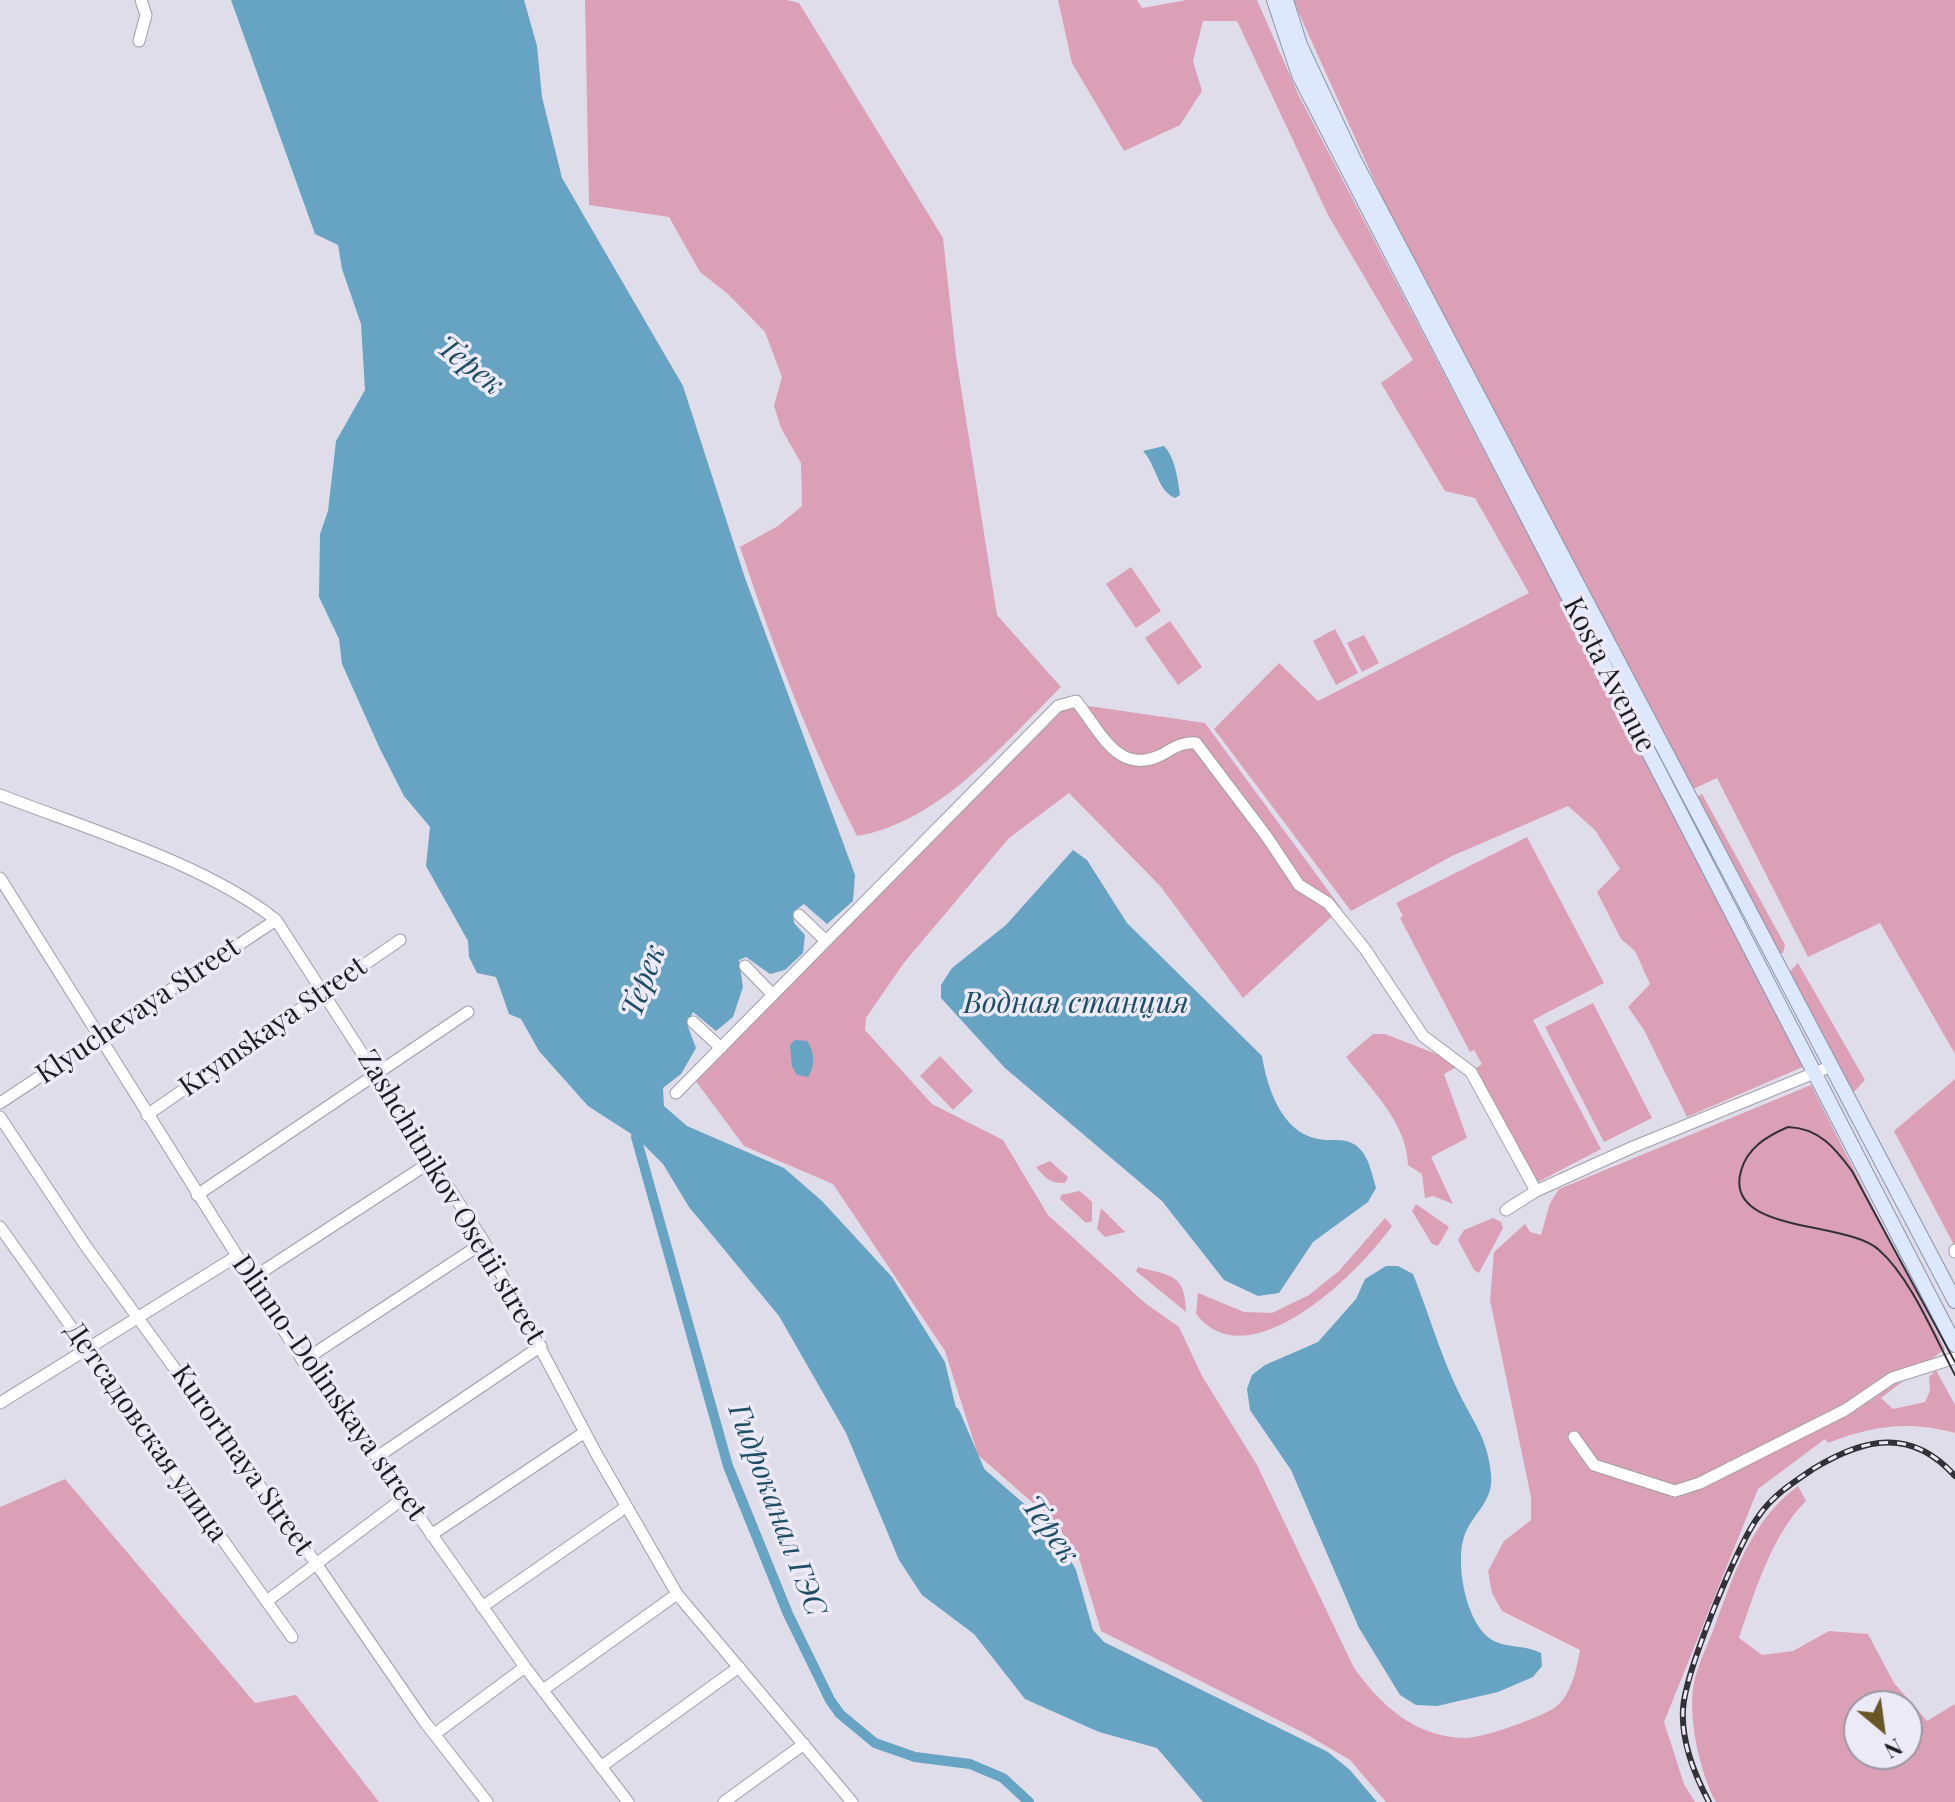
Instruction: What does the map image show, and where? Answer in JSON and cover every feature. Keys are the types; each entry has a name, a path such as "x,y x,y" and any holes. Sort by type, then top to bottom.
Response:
{"main road":[{"name":"Kosta Avenue","path":"1274,0 1284,39 1299,75 1955,1345"},
{"name":"Kosta Avenue","path":"1286,0 1300,45 1354,160 1829,1067 1955,1301"}],"street":[{"path":"139,41 146,15 141,0"},
{"path":"676,1093 1058,706 1076,701 1122,758 1134,763 1144,763 1187,742 1196,743 1299,885 1328,903 1365,949 1423,1036 1471,1072 1536,1191"},
{"name":"Zashchitnikov Osetii street","path":"0,795 223,886 249,898 276,920 380,1075 484,1242 626,1507 677,1594 852,1802"},
{"name":"Dlinno-Dolinskaya street","path":"0,878 303,1361 377,1457 525,1667 628,1802"},
{"path":"799,915 826,941"},
{"name":"Klyuchevaya Street","path":"0,1103 276,920"},
{"name":"Krymskaya Street","path":"147,1115 400,940"},
{"path":"745,966 773,995"},
{"path":"197,1195 380,1075 468,1012"},
{"path":"693,1022 721,1048"},
{"path":"1506,1210 1536,1191 1829,1067"},
{"name":"Kurortnaya Street","path":"0,1117 36,1175 487,1802"},
{"path":"251,1279 432,1161"},
{"name":"Детсадовская улица","path":"0,1227 45,1286 85,1349 292,1637"},
{"path":"303,1361 484,1242"},
{"path":"0,1403 237,1256"},
{"path":"377,1457 541,1346"},
{"path":"1574,1437 1594,1465 1675,1491 1700,1483 1845,1410 1892,1378 1955,1358"},
{"path":"431,1535 585,1432"},
{"path":"267,1601 405,1497"},
{"path":"482,1607 626,1507"},
{"path":"543,1690 677,1594"},
{"path":"436,1733 525,1667"},
{"path":"602,1766 739,1667"},
{"path":"724,1802 804,1744"}],"shaded area":[{"path":"585,0 787,0 799,3 943,238 956,356 997,615 1061,687 969,777 916,815 887,828 857,836 793,693 740,547 778,526 802,506 801,463 781,428 774,406 782,377 765,332 728,294 700,272 669,217 589,205"},
{"path":"1058,0 1137,0 1142,8 1187,0 1257,0 1299,96 1805,1066 1687,1117 1644,1030 1628,1007 1650,984 1635,951 1621,939 1597,892 1620,869 1595,830 1568,806 1452,856 1351,911 1214,729 1279,663 1318,701 1529,593 1475,498 1445,491 1381,383 1413,360 1328,215 1237,21 1203,21 1193,61 1202,91 1180,125 1124,151 1072,63"},
{"path":"1293,0 1955,0 1955,1054 1880,923 1808,957 1717,778 1691,790 1384,202"},
{"path":"1131,567 1161,611 1136,628 1106,584"},
{"path":"1170,621 1202,667 1178,685 1145,638"},
{"path":"1335,629 1358,673 1336,685 1313,641"},
{"path":"1364,635 1379,663 1362,672 1347,643"},
{"path":"1068,703 1205,723 1341,908 1243,998 1161,887 1069,793 1009,838 903,964 866,1018 865,1030 932,1104 1003,1140 1048,1215 1145,1303 1179,1327 1202,1376 1257,1465 1354,1668 1386,1705 1417,1726 1460,1738 1497,1731 1539,1716 1557,1706 1566,1695 1580,1650 1502,1611 1492,1593 1488,1571 1504,1541 1531,1520 1531,1497 1490,1300 1494,1252 1525,1224 1530,1232 1541,1235 1550,1203 1559,1189 1811,1085 1945,1349 1881,1398 1893,1409 1925,1402 1930,1391 1929,1377 1936,1370 1955,1405 1955,1433 1906,1426 1860,1432 1828,1443 1825,1439 1758,1489 1664,1722 1684,1784 1695,1802 1386,1802 1350,1760 1304,1733 1101,1631 1080,1561 1056,1523 978,1455 945,1351 833,1184 744,1146 695,1080"},
{"path":"1702,794 1785,945 1783,953 1778,954 1697,797"},
{"path":"1527,837 1604,983 1533,1020 1601,1149 1536,1183 1476,1068 1482,1064 1474,1050 1470,1052 1400,918 1403,916 1396,903"},
{"path":"1798,963 1865,1080 1855,1091 1850,1091 1787,974"},
{"path":"1593,1003 1652,1118 1604,1142 1545,1027"},
{"path":"1373,1034 1385,1034 1462,1064 1444,1074 1467,1138 1431,1157 1453,1204 1433,1196 1425,1198 1422,1174 1408,1165 1395,1121 1346,1057"},
{"path":"940,1056 973,1091 953,1110 920,1076"},
{"path":"1955,1079 1955,1244 1954,1245 1894,1131"},
{"path":"1050,1161 1068,1177 1065,1183 1049,1180 1036,1167"},
{"path":"1080,1191 1092,1202 1092,1221 1086,1223 1060,1199 1061,1195"},
{"path":"1416,1204 1449,1227 1438,1246 1432,1244 1412,1211"},
{"path":"1101,1208 1125,1232 1105,1237 1097,1229"},
{"path":"1385,1218 1392,1226 1355,1269 1302,1313 1273,1328 1244,1336 1218,1332 1196,1314 1198,1293 1244,1312 1272,1313 1309,1295 1339,1271"},
{"path":"1493,1218 1501,1222 1503,1228 1479,1273 1474,1270 1458,1240 1464,1230"},
{"path":"1138,1267 1174,1278 1183,1290 1186,1312 1136,1271"},
{"path":"65,1479 255,1703 296,1695 379,1802 0,1802 0,1507"},
{"path":"1798,1486 1806,1501 1774,1547 1739,1638 1762,1655 1793,1651 1829,1631 1868,1634 1900,1690 1843,1690 1843,1770 1923,1770 1923,1716 1927,1721 1955,1704 1955,1802 1716,1802 1696,1744 1692,1711 1694,1683 1746,1549 1768,1515"}],"water":[{"path":"231,0 524,0 537,46 542,97 562,178 683,386 745,578 855,875 853,901 827,924 804,904 793,912 794,923 805,935 803,953 785,970 770,974 746,957 739,960 743,987 733,1017 716,1031 693,1012 687,1024 696,1048 681,1074 663,1088 664,1106 687,1126 784,1168 822,1201 892,1277 945,1362 967,1454 1053,1529 1076,1570 1093,1630 1104,1642 1328,1752 1350,1770 1377,1802 1203,1802 1157,1748 1099,1732 1025,1699 974,1634 922,1595 899,1560 846,1433 779,1316 689,1207 663,1164 636,1137 588,1106 539,1051 521,1019 509,1014 496,977 477,973 469,957 468,941 426,866 430,827 404,796 380,749 342,664 339,639 319,597 320,534 328,511 336,441 365,390 361,324 342,269 338,245 315,234"},
{"path":"1164,446 1171,456 1177,476 1180,495 1175,498 1164,490 1143,451"},
{"name":"Водная станция","path":"1073,850 1087,860 1127,923 1262,1056 1272,1094 1285,1118 1305,1135 1354,1144 1368,1161 1376,1188 1368,1202 1313,1242 1279,1293 1258,1296 1224,1280 1162,1201 1005,1068 941,998 941,985 952,968 1006,925"},
{"path":"795,1040 807,1041 812,1049 813,1064 808,1077 797,1075 792,1066 790,1045"},
{"path":"1386,1266 1398,1266 1413,1274 1447,1366 1487,1451 1491,1474 1489,1492 1465,1534 1462,1546 1462,1576 1470,1608 1484,1633 1494,1641 1541,1653 1542,1666 1533,1677 1498,1692 1437,1706 1416,1705 1400,1695 1359,1628 1291,1470 1250,1410 1247,1389 1252,1375 1265,1365 1318,1342 1356,1299 1365,1279"}],"waterway":[{"name":"Гидроканал ГЭС","path":"638,1123 636,1137 728,1466 788,1614 830,1700 840,1714 875,1743 915,1757 970,1764 1003,1778 1029,1802"},
{"name":"Терек","path":"952,1414 979,1477"}],"tram line":[{"path":"1955,1362 1852,1171 1839,1155 1817,1135 1799,1128 1788,1127 1759,1144 1748,1156 1741,1171 1740,1191 1750,1206 1768,1216 1841,1234 1879,1250 1912,1292 1955,1375"}],"railway":[{"path":"1709,1802 1686,1746 1683,1721 1686,1692 1725,1581 1764,1509 1783,1490 1813,1469 1832,1458 1869,1445 1887,1442 1921,1450 1955,1476"}]}
